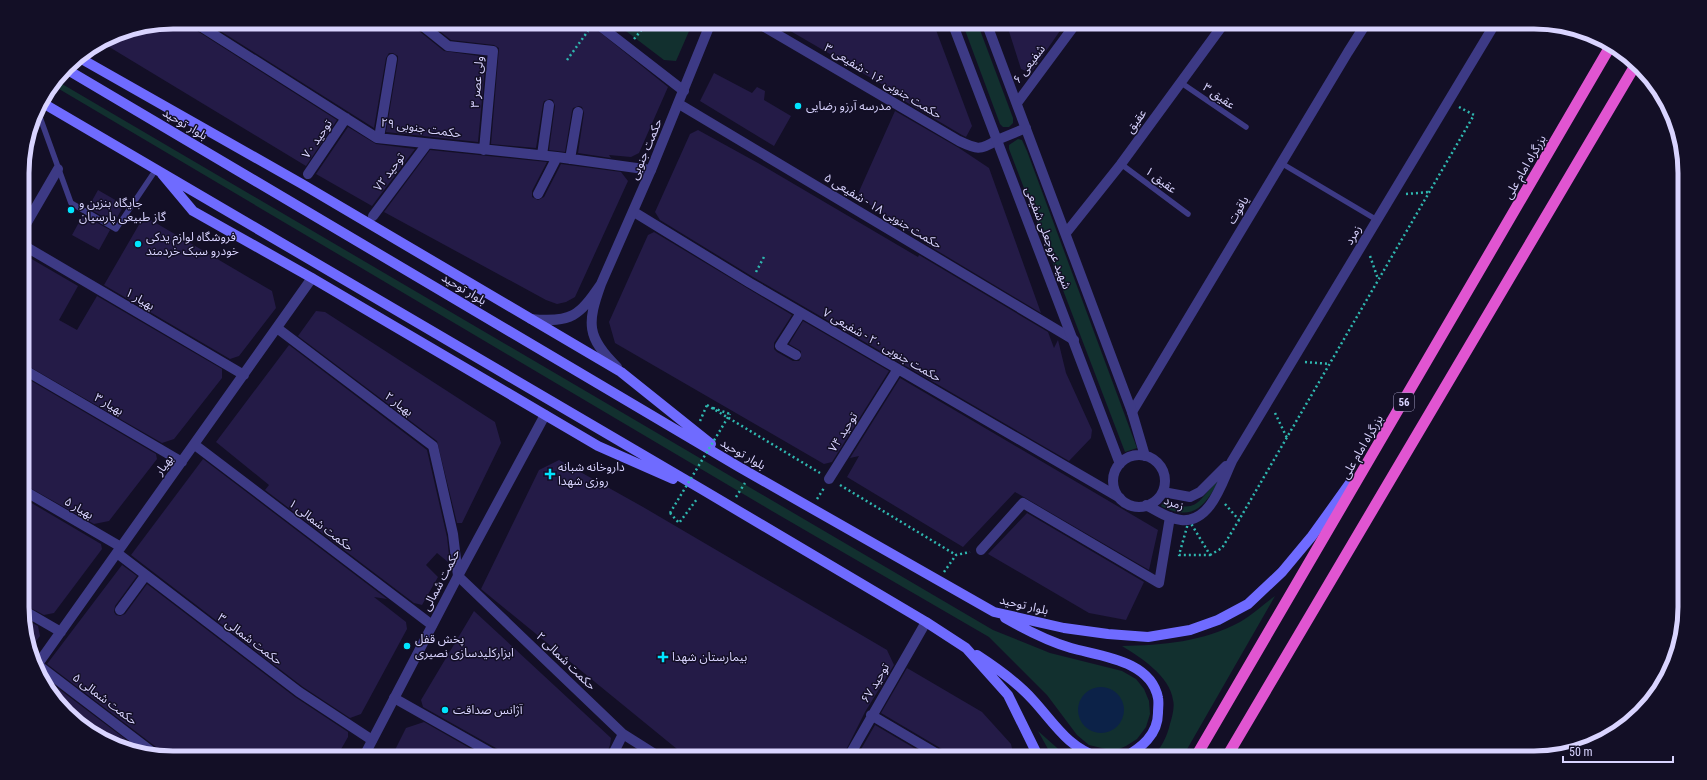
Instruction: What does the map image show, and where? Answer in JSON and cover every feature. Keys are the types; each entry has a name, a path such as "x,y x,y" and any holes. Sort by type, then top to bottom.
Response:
{"highway":[{"name":"بزرگراه امام علی","path":"1199,751 1608,49"},
{"name":"56","path":"1230,751 1633,69"}],"main road":[{"path":"84,60 302,184 621,372 739,467"},
{"name":"بلوار توحید","path":"70,72 739,467 994,612 1064,628 1108,634 1148,636 1190,630 1218,620 1248,604 1282,572 1312,536 1385,434"},
{"path":"46,105 157,168 926,622 1002,672 1033,700 1067,739 1083,751"},
{"path":"157,168 193,211 312,278 598,446 716,497"},
{"path":"994,612 1031,633 1071,648 1115,658 1137,668 1151,682 1158,697 1158,719 1152,735 1135,751"},
{"path":"966,648 1008,695 1036,751"}],"street":[{"name":"حکمت جنوبی ۲۹","path":"205,29 378,138 557,157 651,170"},
{"name":"ولی عصر ۳","path":"427,29 448,46 493,51 484,150"},
{"path":"599,29 628,47 684,90"},
{"name":"حکمت جنوبی","path":"601,284 634,212 708,29"},
{"name":"حکمت جنوبی ۱۶ - شفیعی ۳","path":"768,29 975,149 987,147 997,140"},
{"name":"شهید عروجعلی شفیعی","path":"955,29 1120,464"},
{"name":"شهید عروجعلی شفیعی","path":"989,29 1132,412 1145,456"},
{"name":"شفیعی ۶","path":"1017,102 1072,29"},
{"name":"عقیق","path":"1066,233 1121,164 1220,29"},
{"name":"یاقوت","path":"1132,412 1363,29"},
{"name":"زمرد","path":"1146,506 1170,517 1189,520 1207,510 1232,461 1492,29"},
{"path":"378,138 392,59"},
{"name":"حکمت جنوبی ۱۸ - شفیعی ۵","path":"679,104 1074,340"},
{"path":"542,156 549,105"},
{"path":"570,159 578,112"},
{"name":"توحید ۷۰","path":"308,174 346,118"},
{"path":"997,140 1026,128"},
{"name":"توحید ۷۲","path":"373,216 426,144"},
{"path":"538,194 557,157"},
{"path":"29,219 58,169"},
{"name":"حکمت جنوبی ۲۰ - شفیعی ۷","path":"634,212 750,283 1120,498"},
{"name":"بهیار ۱","path":"29,249 244,375"},
{"name":"بهیار","path":"40,662 312,278"},
{"path":"531,319 550,321 565,319 578,313 601,284"},
{"path":"601,284 590,320 594,337 602,353 621,372"},
{"path":"796,355 780,346 801,313"},
{"name":"بهیار ۲","path":"278,328 433,446 453,534 458,576"},
{"name":"توحید ۷۴","path":"829,479 898,369"},
{"name":"بهیار ۳","path":"29,373 182,462"},
{"name":"حکمت شمالی","path":"366,751 458,576 545,415"},
{"name":"حکمت شمالی ۱","path":"195,445 432,625"},
{"path":"1132,456 1145,456 1156,461 1162,467 1165,475 1163,492 1158,499 1146,506 1134,506 1126,503 1120,498 1113,482 1114,474 1120,464 1132,456"},
{"name":"زمرد","path":"1163,492 1186,498 1196,495 1232,461"},
{"name":"بهیار ۵","path":"29,494 119,550"},
{"path":"981,550 1023,503 1159,582 1170,517"},
{"name":"حکمت شمالی ۳","path":"119,550 145,576 299,692 372,740"},
{"path":"120,610 145,576"},
{"name":"حکمت شمالی ۲","path":"458,576 623,734 650,751"},
{"path":"29,613 61,632"},
{"name":"توحید ۶۷","path":"852,751 871,715 926,622"},
{"name":"حکمت شمالی ۵","path":"45,672 147,748"},
{"path":"394,698 488,751"},
{"path":"871,715 932,751"},
{"path":"614,751 623,734"}],"lane":[{"name":"عقیق ۳","path":"1180,82 1246,128"},
{"path":"40,118 70,203 116,229 157,168"},
{"path":"1281,163 1377,220"},
{"name":"عقیق ۱","path":"1121,164 1188,214"}],"path":[{"path":"567,60 589,29"},
{"path":"628,47 642,29"},
{"path":"1189,520 1179,555 1210,555 1222,548 1474,115 1449,101"},
{"path":"1392,195 1430,192"},
{"path":"1365,241 1379,280"},
{"path":"750,283 765,255"},
{"path":"1292,361 1330,364"},
{"path":"1269,399 1287,438"},
{"path":"702,492 679,522 670,513 730,414 707,406"},
{"path":"731,506 751,474"},
{"path":"812,508 829,479"},
{"path":"1216,494 1239,520"},
{"path":"1189,520 1210,555"},
{"path":"938,580 956,555 981,550"}],"green space":[{"path":"623,29 690,29 676,61 664,60"},
{"path":"965,29 980,29 1013,118 1013,123 1009,127 1003,127 1000,124"},
{"path":"61,83 993,630 1050,653 1122,671 1136,679 1144,689 1149,701 1150,714 1146,727 1137,739 1114,751 1089,745 1077,735 1047,695 989,637 772,511 57,88"},
{"path":"1018,139 1022,140 1027,151 1137,448 1125,452 1009,149 1009,145"},
{"path":"1219,480 1208,498 1196,509 1189,512 1181,512 1172,511 1161,506 1164,501 1176,505 1191,506 1201,499"},
{"path":"1275,596 1186,751 1158,751 1167,734 1173,712 1174,706 1171,691 1153,668 1122,646 1153,645 1197,638 1226,629 1253,613"},
{"path":"1038,731 1060,751 1049,751"}],"water":[{"path":"1096,687 1106,687 1114,691 1120,697 1124,705 1124,715 1120,723 1114,729 1106,733 1096,733 1088,729 1082,723 1078,715 1078,705 1082,697 1088,691"}],"building":[{"path":"194,29 337,120 306,166 107,45 136,34 155,30"},
{"path":"217,29 416,29 444,51 486,57 478,142 386,132 398,60 398,56 393,53 389,53 386,58 374,128"},
{"path":"437,29 596,29 668,87 639,153 631,157 609,155 611,158 578,153 584,113 582,107 579,106 573,108 572,111 565,152 549,150 555,106 553,100 550,99 544,101 543,104 536,148 491,144 499,48 494,45 451,40"},
{"path":"787,29 936,29 972,126 966,137 901,99 902,96"},
{"path":"1008,29 1061,29 1033,70 1028,72 1021,69"},
{"name":"مدرسه آرزو رضایی","path":"714,73 752,93 757,87 765,91 764,100 791,116 774,146 700,101"},
{"path":"895,111 959,148 989,168 1041,313 926,244 927,243 857,196"},
{"path":"348,127 376,144 415,149 372,206 316,174"},
{"path":"698,130 758,163 918,257 919,255 1048,332 1054,348 1058,340 1066,373 1092,430 1091,438 1069,461 753,277 660,220 655,212 690,134"},
{"path":"430,150 547,162 532,191 532,197 538,200 544,197 561,164 621,172 628,181 575,297 566,302 557,304 546,300 384,212"},
{"path":"98,190 124,205 114,223 88,208"},
{"path":"83,215 110,230 99,250 72,235"},
{"path":"144,216 272,291 276,308 239,356 230,359 104,285"},
{"path":"654,232 792,315 774,343 774,349 777,352 793,361 799,361 801,358 801,351 789,344 803,321 889,371 832,462 824,464 615,343 609,322 648,235"},
{"path":"29,257 78,286 59,320 77,330 97,296 222,369 222,378 174,439 162,443 29,366"},
{"path":"316,311 325,312 495,422 501,443 462,523 457,523 437,441 298,336"},
{"path":"289,345 427,450 447,537 449,555 448,562 437,553 426,565 438,577 422,605 414,603 265,490 269,485 216,442"},
{"path":"900,378 1158,530 1149,570 1015,492 963,547 847,477 859,456 850,458"},
{"path":"29,380 156,454 157,459 109,521 94,524 29,487"},
{"path":"203,459 387,599 374,597 406,622 407,629 361,714 350,718 303,687 131,555"},
{"name":"بیمارستان شهدا","path":"559,460 643,507 887,650 894,665 865,712 846,751 679,751 481,589 539,470"},
{"path":"29,502 101,544 102,549 54,613 44,615 29,607"},
{"path":"1027,513 1144,582 1126,620 1089,613 988,554"},
{"path":"122,565 137,576 115,606 114,612 116,615 120,616 125,614 147,584 295,697 348,732 348,737 340,751 160,751 47,664"},
{"path":"474,611 611,738 610,745 608,751 501,751 423,707 421,700"},
{"path":"30,622 38,626 40,636 34,644"},
{"path":"907,668 982,712 1011,744 1012,751 945,751 881,713"},
{"path":"50,682 133,745 101,732 85,721 71,709"},
{"path":"424,722 475,751 394,751 406,728"},
{"path":"875,725 919,751 860,751"}],"place":[{"name":"مدرسه آرزو رضایی","path":"798,106"},
{"name":"جایگاه بنزین و گاز طبیعی پارسیان","path":"71,210"},
{"name":"فروشگاه لوازم یدکی خودرو سبک خردمند","path":"138,244"},
{"name":"داروخانه شبانه روزی شهدا","path":"550,474"},
{"name":"پخش قفل ابزارکلیدسازی نصیری","path":"407,646"},
{"name":"بیمارستان شهدا","path":"663,657"},
{"name":"آژانس صداقت","path":"445,710"}]}
